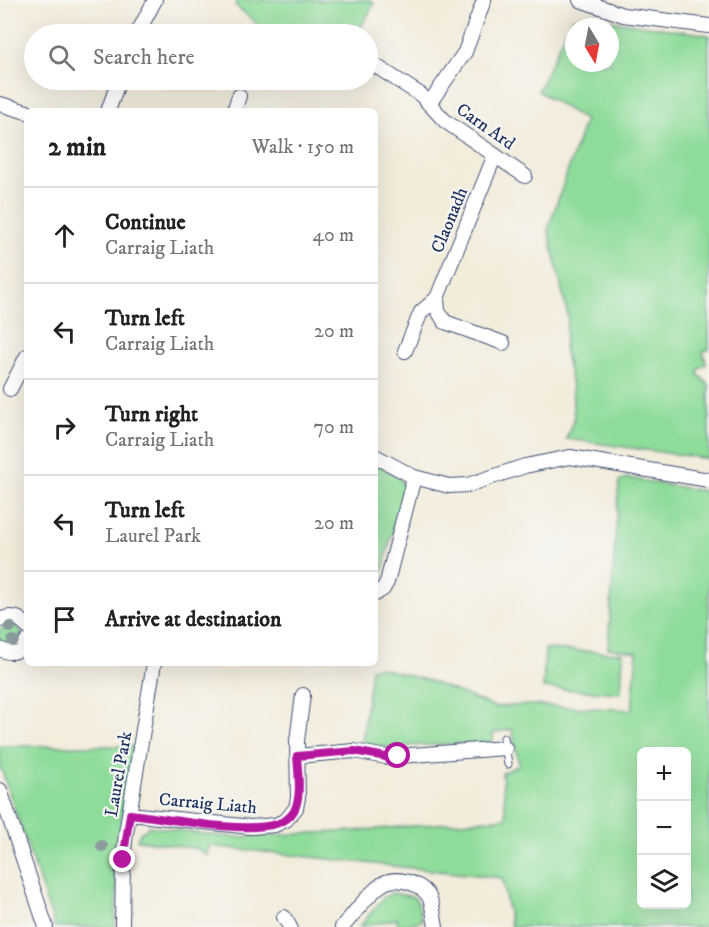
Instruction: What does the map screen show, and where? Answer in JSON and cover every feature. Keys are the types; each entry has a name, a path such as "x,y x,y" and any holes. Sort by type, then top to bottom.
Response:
{"street":[{"path":"143,24 155,0"},
{"name":"Carn Ard","path":"429,104 465,52 484,0"},
{"path":"580,0 623,15 709,26"},
{"name":"Carn Ard","path":"378,67 421,95 445,120 525,176"},
{"path":"109,108 115,90"},
{"path":"235,108 239,96"},
{"path":"0,104 24,111"},
{"name":"Claonadh","path":"405,351 421,312 437,298 495,155"},
{"path":"437,298 438,311 445,322 503,343"},
{"path":"5,387 24,360"},
{"path":"378,458 414,477 442,485 460,486 525,466 570,457 709,480"},
{"path":"378,592 387,582 414,477"},
{"path":"0,620 13,616 24,622"},
{"path":"0,649 13,652 24,645"},
{"name":"Laurel Park","path":"122,927 123,860 154,666"},
{"name":"Carraig Liath","path":"130,814 251,827 275,825 286,820 296,808 297,741 303,695"},
{"path":"297,756 354,751 386,757 505,743"},
{"path":"0,790 46,927"},
{"path":"342,927 382,884 393,880 407,881 420,887 428,895 436,927"}],"lane":[{"path":"505,743 508,764"}],"green space":[{"path":"237,0 370,0 374,4 363,24 257,24 235,5"},
{"path":"619,22 709,35 709,350 703,351 706,364 699,369 698,374 709,385 709,459 566,439 574,419 572,386 564,347 568,316 548,229 585,120 538,91 565,33 565,72 619,72"},
{"path":"378,465 398,476 404,486 378,583"},
{"path":"626,478 709,492 709,927 511,927 502,878 209,846 207,856 197,849 137,840 140,833 148,826 237,837 354,831 506,818 502,773 519,765 512,729 493,733 493,742 384,747 362,743 371,668 378,667 430,681 495,707 528,705 632,710 637,652 608,648 619,481"},
{"path":"10,624 18,627 21,635 18,643 10,646 2,643 -1,635 2,627"},
{"path":"545,649 623,653 621,693 543,688"},
{"path":"0,746 133,746 118,844 115,927 55,927 0,766"},
{"path":"393,893 414,897 418,903 422,921 398,926 397,919 359,927 384,897"}],"route":[{"path":"123,860 130,814 236,826 275,825 286,820 296,808 298,798 297,756 354,751 386,757 398,756"}]}
